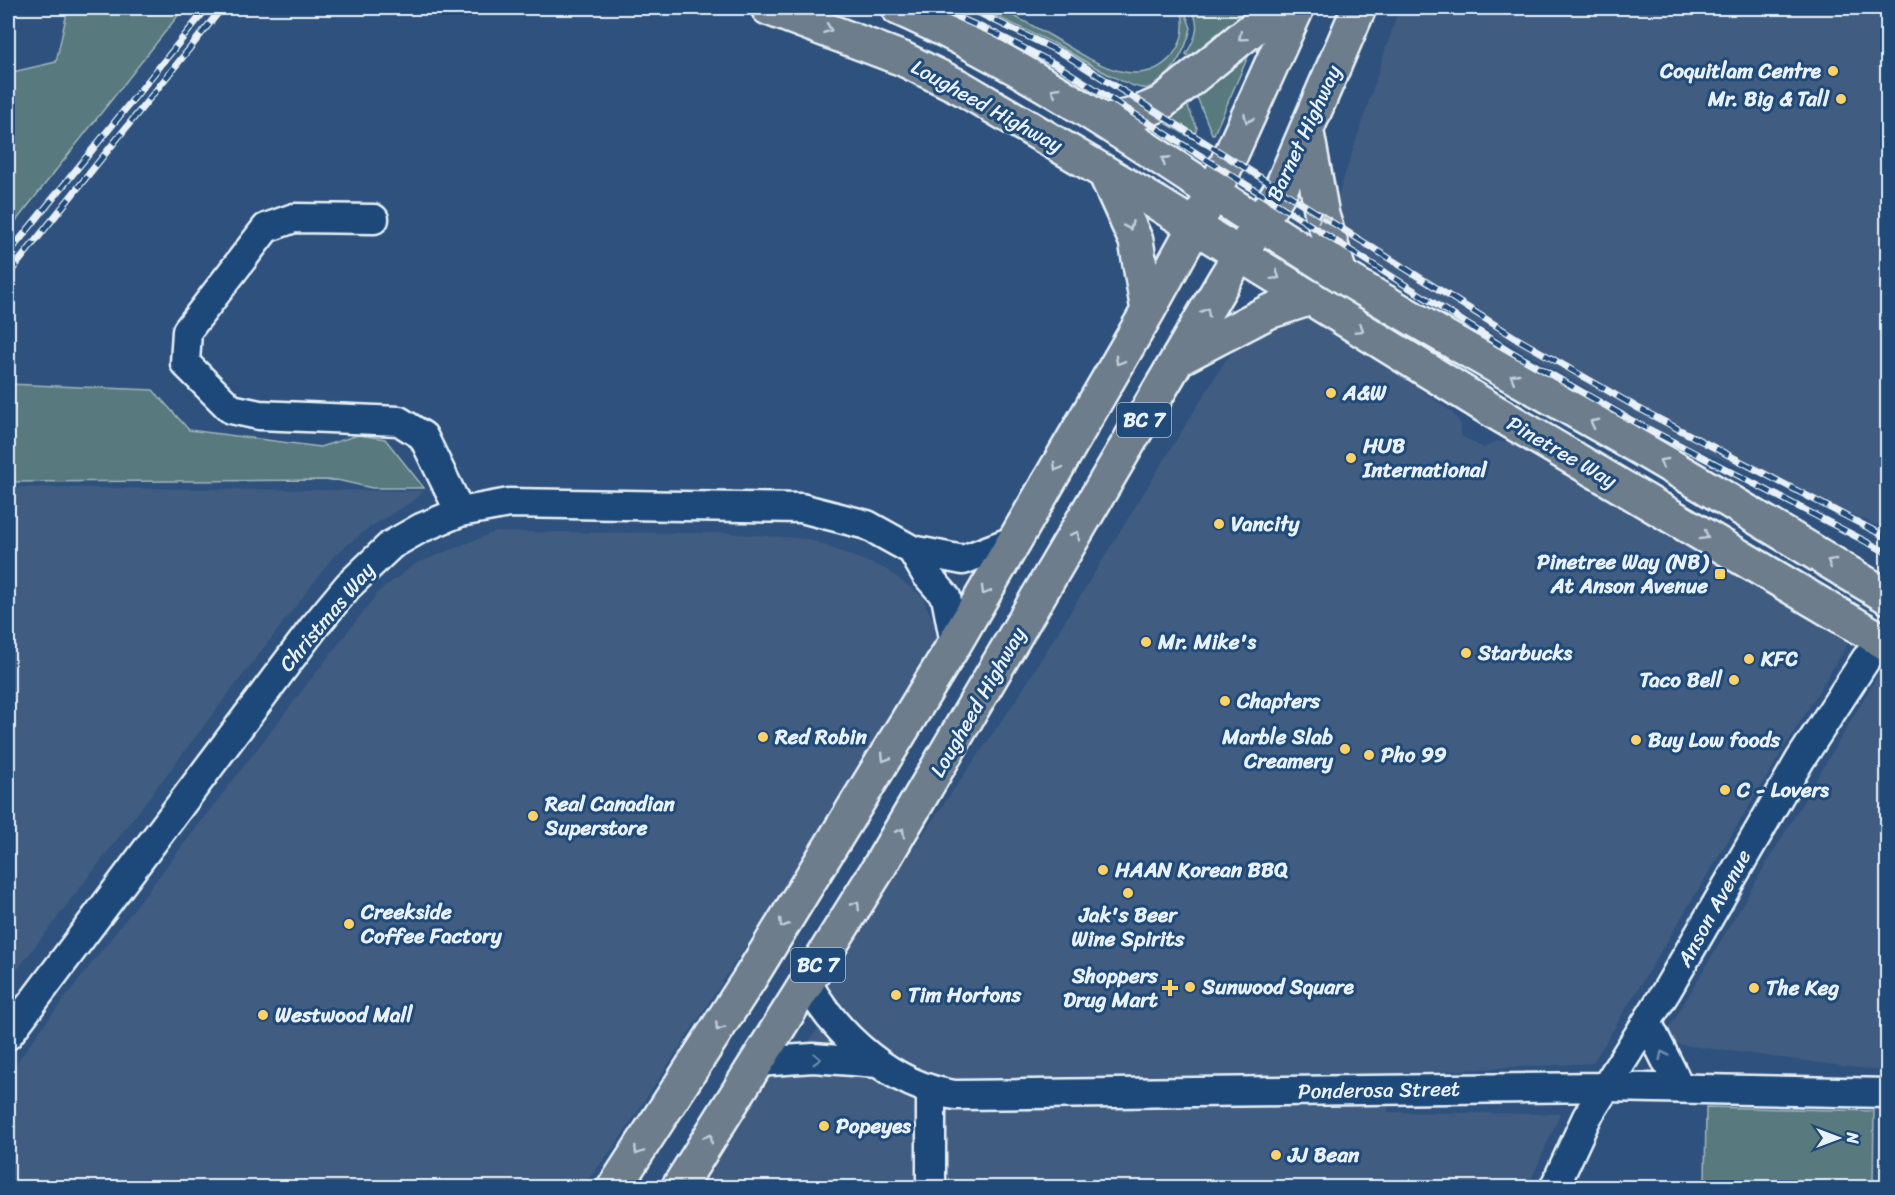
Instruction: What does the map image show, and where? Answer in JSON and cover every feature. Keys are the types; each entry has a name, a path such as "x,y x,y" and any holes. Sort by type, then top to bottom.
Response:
{"main road":[{"name":"Lougheed Highway","path":"678,1188 969,719 1240,254 960,87 903,59 768,8"},
{"path":"898,8 939,26 1021,70 1105,121 1260,223"},
{"path":"1105,121 1134,115 1160,104 1260,23 1292,8"},
{"path":"1214,192 1297,8"},
{"name":"Barnet Highway","path":"1240,254 1280,191 1307,133 1359,8"},
{"path":"1307,133 1322,215 1340,274"},
{"path":"1105,173 1136,241 1148,310"},
{"name":"BC 7","path":"614,1188 750,978 955,643 1196,227 1214,192"},
{"name":"Pinetree Way","path":"1260,223 1340,274 1565,407 1623,438 1884,595"},
{"name":"Pinetree Way","path":"1240,254 1490,409 1878,642"},
{"path":"1180,358 1268,312 1311,298"}],"street":[{"path":"374,219 294,218 266,228 187,331 185,363 231,409 260,415 377,418 399,421 414,428 423,436 460,512"},
{"name":"Christmas Way","path":"8,1035 348,586 391,545 421,528 460,512 509,503 782,506 823,512 867,525 912,550 963,560 1015,540"},
{"name":"Christmas Way","path":"912,550 926,574 946,597 955,643"},
{"name":"Anson Avenue","path":"1554,1188 1587,1117 1647,1022 1800,760 1878,642 1884,595"},
{"name":"Ponderosa Street","path":"807,983 834,1022 878,1063 931,1091 960,1095 1606,1087 1887,1093"},
{"path":"1647,1022 1680,1088"},
{"name":"Ponderosa Street","path":"758,1062 813,1058 878,1063"},
{"path":"931,1091 931,1188"}],"shaded area":[{"path":"1399,8 1887,8 1887,529 1671,438 1325,236"},
{"path":"1303,314 1325,320 1452,412 1461,424 1461,436 1484,448 1497,441 1512,443 1850,640 1593,1063 1389,1074 1388,1112 1560,1114 1528,1187 689,1188 765,1079 791,1068 832,1007 827,985 834,962 1016,700 1225,361 1243,340"},
{"path":"8,487 423,491 415,500 367,529 334,556 8,982"},
{"name":"Westwood Mall","path":"495,532 729,533 808,539 886,569 922,596 936,627 934,658 617,1143 582,1187 8,1188 8,1075 41,1029 379,591 415,564"},
{"path":"1885,663 1888,664 1887,1072 1661,1042"}],"green space":[{"path":"68,8 184,8 8,231 8,73 56,62"},
{"path":"978,8 998,8 1095,62 1127,73 1143,73 1158,67 1172,56 1182,36 1184,9 1191,28 1176,64 1163,79 1147,88 1128,84 1057,45"},
{"path":"1190,8 1253,8 1192,59 1186,54 1195,37 1197,25"},
{"path":"1253,45 1214,134 1212,134 1195,92"},
{"path":"1185,100 1197,128 1193,139 1160,120"},
{"path":"8,384 153,390 189,430 320,447 358,435 385,439 424,488 372,488 337,480 8,482"},
{"path":"1706,1107 1874,1111 1873,1187 1705,1187"}],"railway":[{"path":"8,254 207,8"},
{"path":"8,275 222,8"},
{"path":"937,8 996,34 1057,65 1508,350 1631,420 1888,553"},
{"path":"969,8 1064,54 1516,338 1638,408 1888,538"}],"place":[{"name":"Coquitlam Centre","path":"1833,71"},
{"name":"Mr. Big & Tall","path":"1841,99"},
{"name":"A&W","path":"1331,393"},
{"name":"HUB International","path":"1351,458"},
{"name":"Vancity","path":"1219,524"},
{"name":"Pinetree Way (NB) At Anson Avenue","path":"1720,574"},
{"name":"Mr. Mike's","path":"1146,642"},
{"name":"Starbucks","path":"1466,653"},
{"name":"KFC","path":"1749,659"},
{"name":"Taco Bell","path":"1734,680"},
{"name":"Chapters","path":"1225,701"},
{"name":"Red Robin","path":"763,737"},
{"name":"Buy Low foods","path":"1636,740"},
{"name":"Marble Slab Creamery","path":"1345,749"},
{"name":"Pho 99","path":"1369,755"},
{"name":"C - Lovers","path":"1725,790"},
{"name":"Real Canadian Superstore","path":"533,816"},
{"name":"HAAN Korean BBQ","path":"1103,870"},
{"name":"Jak's Beer Wine Spirits","path":"1128,893"},
{"name":"Creekside Coffee Factory","path":"349,924"},
{"name":"Sunwood Square","path":"1190,987"},
{"name":"Shoppers Drug Mart","path":"1170,988"},
{"name":"The Keg","path":"1754,988"},
{"name":"Tim Hortons","path":"896,995"},
{"name":"Westwood Mall","path":"263,1015"},
{"name":"Popeyes","path":"824,1126"},
{"name":"JJ Bean","path":"1276,1155"}]}
